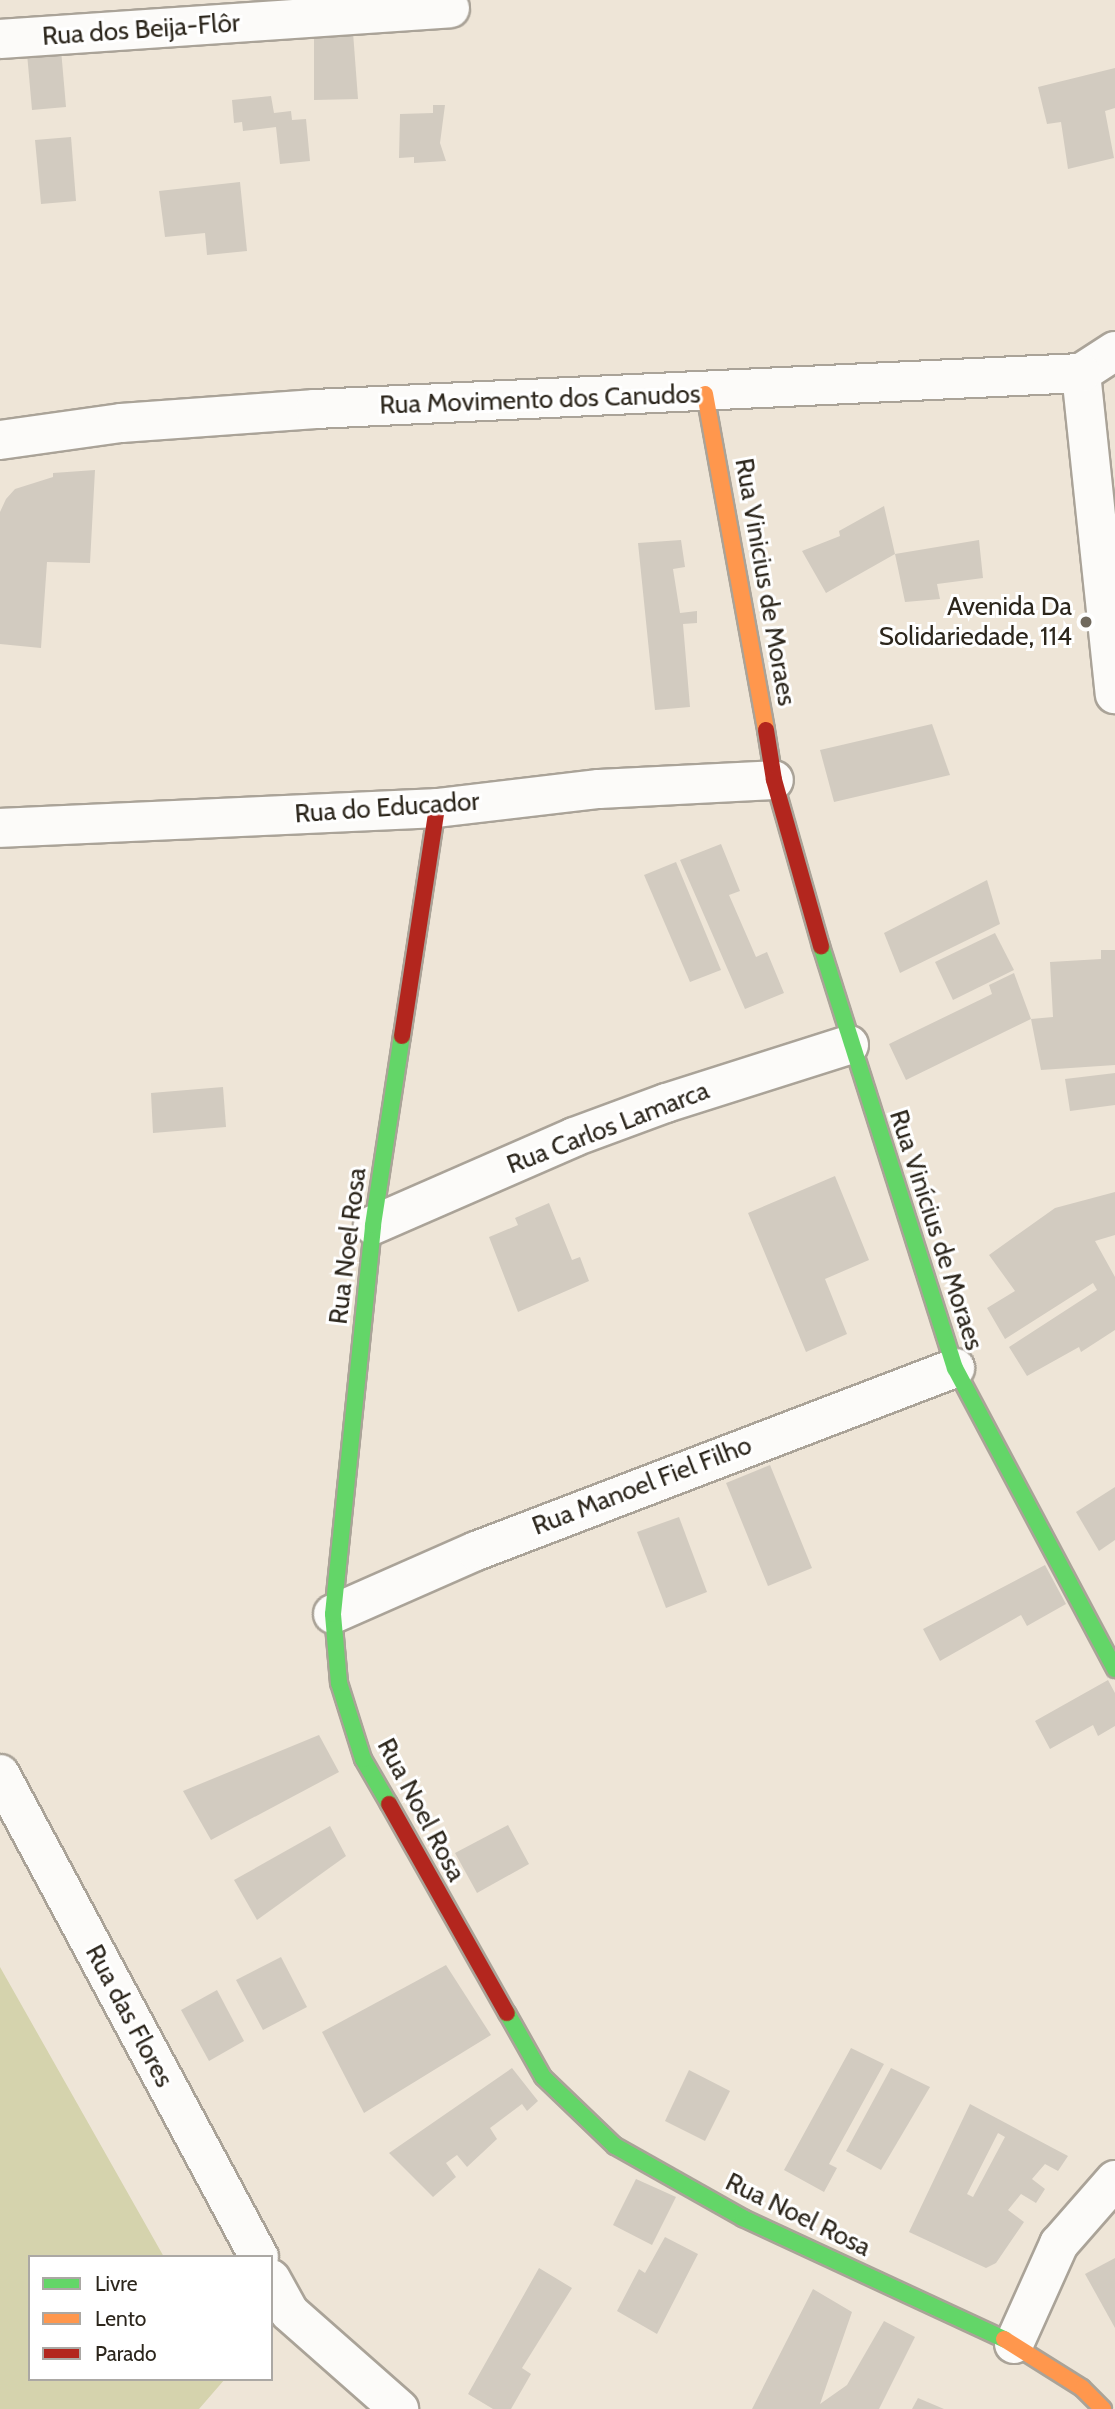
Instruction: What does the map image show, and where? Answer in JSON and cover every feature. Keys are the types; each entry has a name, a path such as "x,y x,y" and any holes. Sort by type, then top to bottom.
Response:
{"street":[{"name":"Rua dos Beija-Flôr","path":"0,39 450,8"},
{"path":"1115,351 1082,373 1115,694"},
{"name":"Rua Movimento dos Canudos","path":"0,440 121,423 302,410 705,394 1082,373"},
{"name":"Rua Vinicius de Moraes","path":"705,394 722,469 774,780"},
{"name":"Rua do Educador","path":"0,828 437,808 598,789 774,780"},
{"name":"Rua Vinícius de Moraes","path":"774,780 849,1045 955,1368 1115,1670"},
{"name":"Rua Noel Rosa","path":"437,808 373,1225 332,1614 339,1683 363,1759 543,2077 626,2152 743,2218 1014,2344 1082,2388 1103,2409"},
{"name":"Rua Carlos Lamarca","path":"373,1225 574,1137 666,1102 849,1045"},
{"name":"Rua Manoel Fiel Filho","path":"332,1614 476,1550 955,1368"},
{"name":"Rua das Flores","path":"0,1774 258,2255"},
{"path":"1014,2344 1059,2244 1115,2180"},
{"path":"273,2282 289,2312 399,2409"}],"shaded area":[{"path":"0,1967 163,2255 28,2255 28,2381 223,2381 199,2409 0,2409"}],"building":[{"path":"352,19 358,99 314,100 314,20"},
{"path":"60,38 66,107 32,110 26,42"},
{"path":"1115,68 1115,108 1105,111 1114,158 1068,169 1061,122 1047,124 1038,87"},
{"path":"271,96 274,113 291,111 292,120 306,119 310,161 280,164 276,127 243,131 242,122 234,123 232,100"},
{"path":"433,105 445,105 440,143 446,161 414,163 414,157 399,158 400,114 433,113"},
{"path":"71,137 76,201 41,204 35,140"},
{"path":"240,182 247,251 207,255 205,233 165,237 159,191"},
{"path":"95,470 90,563 47,562 41,648 0,644 0,512 6,499 15,489 53,477 53,473"},
{"path":"884,506 895,554 826,593 802,551 840,536 839,531"},
{"path":"681,540 685,567 673,569 680,613 697,611 697,623 683,624 690,707 655,710 638,543"},
{"path":"979,540 983,578 937,584 940,599 905,602 895,554"},
{"path":"932,724 950,775 834,802 820,750"},
{"path":"721,844 740,891 729,895 756,957 767,952 784,993 745,1009 680,860"},
{"path":"676,862 721,970 690,982 644,875"},
{"path":"987,880 1000,924 900,973 884,933"},
{"path":"995,933 1014,970 953,1000 935,962"},
{"path":"1101,950 1115,950 1115,1065 1041,1070 1031,1019 1053,1017 1050,962 1101,959"},
{"path":"1014,973 1031,1019 906,1080 889,1044 992,994 989,985"},
{"path":"1115,1073 1115,1105 1070,1111 1065,1079"},
{"path":"223,1087 226,1127 153,1133 151,1093"},
{"path":"835,1176 869,1260 825,1279 847,1334 806,1352 748,1213"},
{"path":"1115,1192 1115,1235 1095,1241 1115,1277 1115,1330 1081,1352 1079,1347 1027,1376 1009,1347 1097,1290 1093,1283 1005,1339 987,1308 1015,1291 989,1255 1055,1208"},
{"path":"549,1203 572,1260 580,1257 589,1281 518,1312 489,1237 518,1225 515,1218"},
{"path":"770,1465 812,1568 768,1586 726,1483"},
{"path":"1115,1487 1115,1540 1099,1551 1076,1512"},
{"path":"679,1517 707,1592 666,1608 637,1532"},
{"path":"1045,1565 1066,1604 1027,1626 1021,1615 940,1661 923,1629"},
{"path":"1108,1680 1115,1693 1115,1726 1098,1736 1093,1725 1050,1749 1035,1721"},
{"path":"319,1735 339,1772 211,1840 183,1791"},
{"path":"508,1825 529,1864 477,1893 455,1853"},
{"path":"330,1826 346,1856 257,1920 234,1880"},
{"path":"281,1957 307,2007 263,2030 236,1980"},
{"path":"446,1965 491,2035 364,2113 322,2032"},
{"path":"217,1990 244,2041 209,2061 181,2010"},
{"path":"851,2048 884,2064 829,2164 837,2168 824,2192 784,2170"},
{"path":"512,2068 538,2101 527,2111 522,2104 490,2128 497,2139 467,2167 457,2155 446,2163 456,2177 433,2197 389,2153"},
{"path":"891,2068 930,2087 881,2170 846,2151"},
{"path":"689,2070 730,2091 705,2141 665,2121"},
{"path":"970,2104 1068,2156 1058,2171 1045,2164 1032,2179 1045,2189 1036,2203 1021,2194 1008,2210 1024,2222 996,2263 986,2268 909,2232","holes":["998,2133 1005,2137 973,2197 967,2194"]},
{"path":"636,2179 676,2197 652,2245 613,2225"},
{"path":"665,2237 698,2254 657,2334 617,2311 639,2269 645,2273"},
{"path":"1115,2258 1115,2328 1085,2274"},
{"path":"539,2268 572,2288 522,2368 531,2374 511,2409 493,2409 468,2394"},
{"path":"813,2289 852,2312 820,2404 847,2385 884,2321 915,2337 879,2409 752,2409"},
{"path":"918,2398 944,2409 912,2409"}],"traffic: fast":[{"path":"821,946 955,1368 1115,1669"},
{"path":"389,1804 363,1759 339,1683 333,1614 373,1225 402,1036"},
{"path":"507,2013 543,2077 615,2146 743,2218 1004,2339"}],"traffic: slow":[{"path":"705,394 766,730"},
{"path":"1004,2339 1082,2388 1103,2409"}],"traffic: jam":[{"path":"766,730 774,780 821,946"},
{"path":"402,1036 437,808"},
{"path":"389,1804 507,2013"}],"place":[{"name":"Avenida Da Solidariedade, 114","path":"1086,622"}]}
